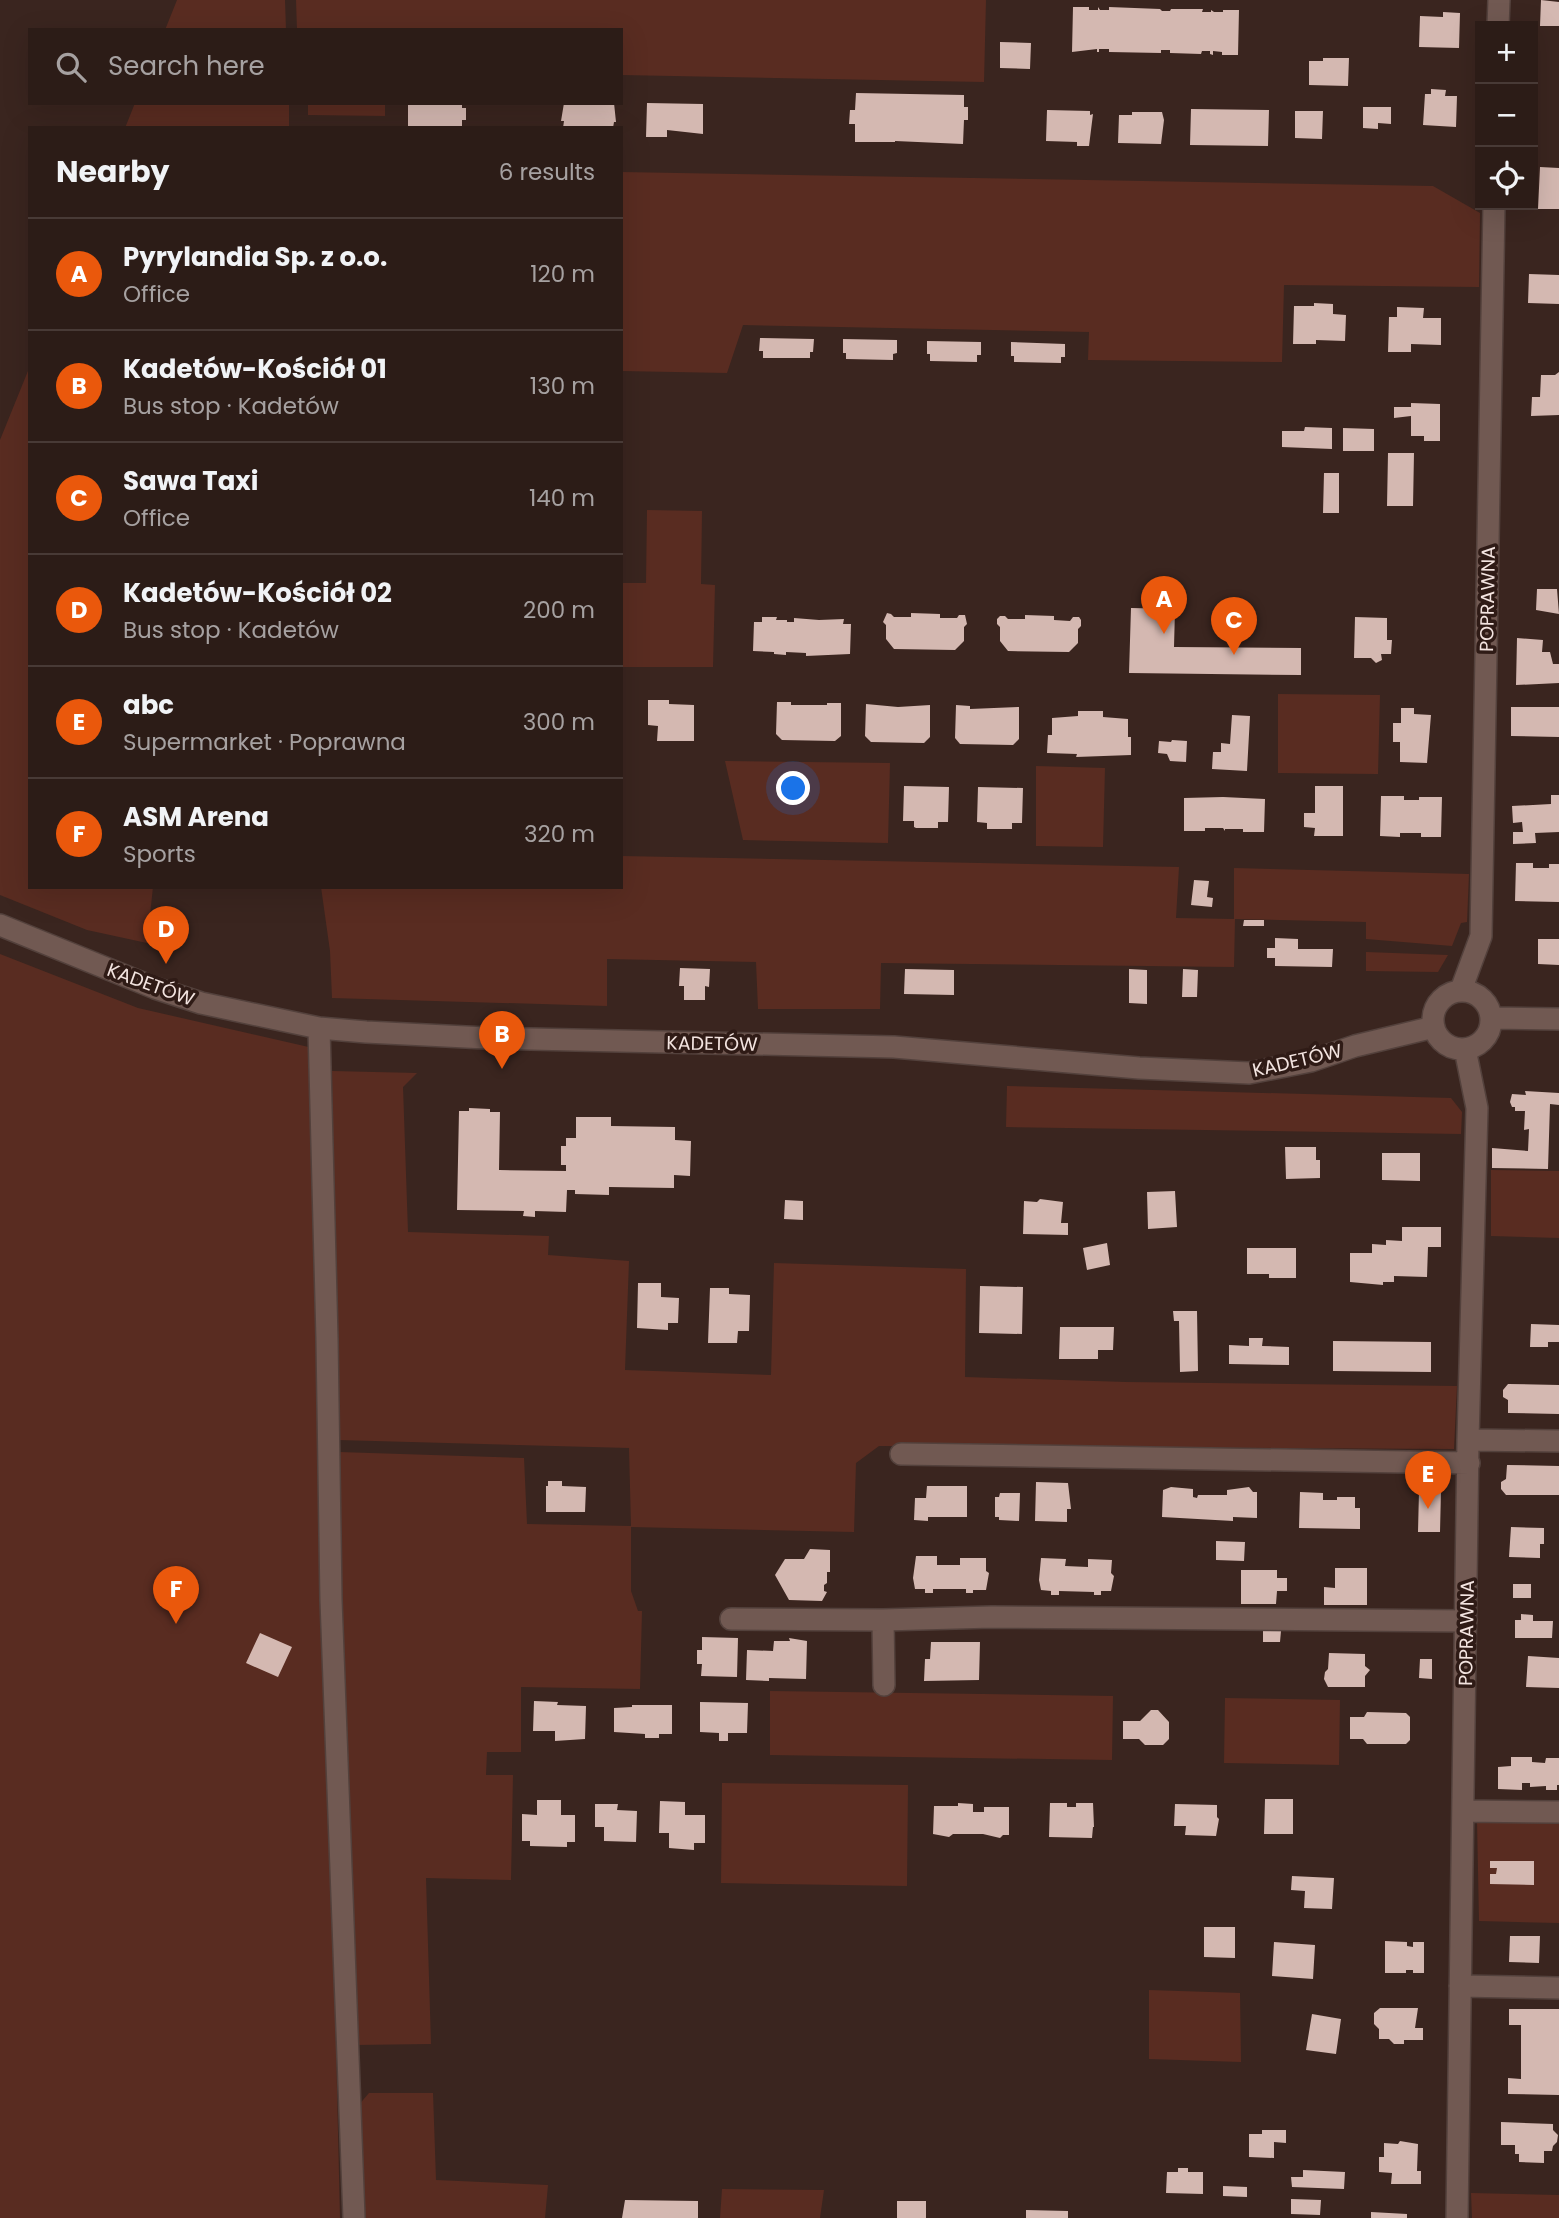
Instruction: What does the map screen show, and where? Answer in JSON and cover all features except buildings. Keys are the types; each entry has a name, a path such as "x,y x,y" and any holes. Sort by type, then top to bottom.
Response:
{"street":[{"path":"1498,21 1499,0"},
{"name":"POPRAWNA","path":"1461,990 1480,936 1494,210"},
{"name":"KADETÓW","path":"0,925 155,988 190,999 319,1028 486,1038 894,1047 1139,1068 1249,1073 1311,1061 1355,1046 1434,1027"},
{"path":"1461,990 1473,992 1482,998 1489,1006 1492,1018 1488,1035 1482,1042 1465,1049 1449,1046 1437,1034 1433,1016 1442,998 1461,990"},
{"path":"1492,1018 1559,1019"},
{"path":"319,1028 331,1600 355,2218"},
{"name":"POPRAWNA","path":"1457,2218 1468,1440 1477,1108 1465,1049"},
{"path":"1468,1440 1559,1441"},
{"path":"901,1454 1468,1463"},
{"path":"731,1619 883,1620 992,1617 1466,1621"},
{"path":"883,1620 884,1685"},
{"path":"1463,1811 1559,1812"},
{"path":"1460,1986 1559,1988"}],"shaded area":[{"path":"177,0 285,0 286,28 166,28"},
{"path":"296,0 986,0 984,82 623,75 623,28 297,28"},
{"path":"134,105 289,105 289,126 126,126"},
{"path":"308,105 385,105 385,116 308,115"},
{"path":"623,172 1433,186 1480,213 1479,287 1284,285 1282,362 1088,360 1089,332 743,325 727,373 623,371"},
{"path":"28,371 28,889 153,889 147,943 87,930 0,895 0,440"},
{"path":"647,510 702,511 701,584 715,585 713,667 623,667 623,583 646,583"},
{"path":"1278,694 1380,695 1378,774 1278,773"},
{"path":"725,761 890,763 888,843 743,840"},
{"path":"1036,766 1105,768 1103,847 1036,846"},
{"path":"623,856 1179,867 1176,918 1234,919 1234,868 1469,874 1467,922 1461,923 1452,946 1366,939 1366,922 1235,919 1234,967 881,963 880,1009 758,1009 756,962 607,959 607,1006 332,998 330,951 321,889 623,889"},
{"path":"1366,952 1448,955 1438,972 1366,971"},
{"path":"0,954 138,1008 313,1048 340,2218 0,2218"},
{"path":"332,1071 417,1073 403,1087 408,1232 549,1236 548,1255 629,1261 625,1370 771,1375 774,1263 966,1269 965,1377 1457,1386 1454,1449 879,1446 856,1463 854,1532 631,1527 631,1591 638,1611 642,1611 640,1689 521,1687 521,1752 487,1752 486,1775 513,1775 511,1880 426,1878 431,2044 355,2045 339,1452 524,1458 527,1524 631,1526 629,1448 338,1440"},
{"path":"1007,1086 1451,1098 1462,1112 1461,1134 1006,1127"},
{"path":"1491,1170 1559,1171 1559,1238 1491,1236"},
{"path":"770,1691 1113,1696 1112,1760 770,1755"},
{"path":"1225,1698 1340,1700 1339,1765 1224,1763"},
{"path":"722,1783 908,1785 907,1886 721,1883"},
{"path":"1477,1820 1559,1822 1559,1923 1479,1921"},
{"path":"1149,1990 1240,1993 1241,2062 1149,2059"},
{"path":"369,2093 433,2093 436,2180 548,2185 545,2218 361,2218 357,2107"},
{"path":"722,2189 824,2190 820,2218 720,2218"},
{"path":"1471,2193 1559,2195 1559,2218 1472,2218"}],"place":[{"name":"Pyrylandia Sp. z o.o.","path":"1164,634"},
{"name":"Sawa Taxi","path":"1234,655"},
{"name":"Kadetów-Kościół 02","path":"166,964"},
{"name":"Kadetów-Kościół 01","path":"502,1069"},
{"name":"abc","path":"1428,1509"},
{"name":"ASM Arena","path":"176,1624"}]}
